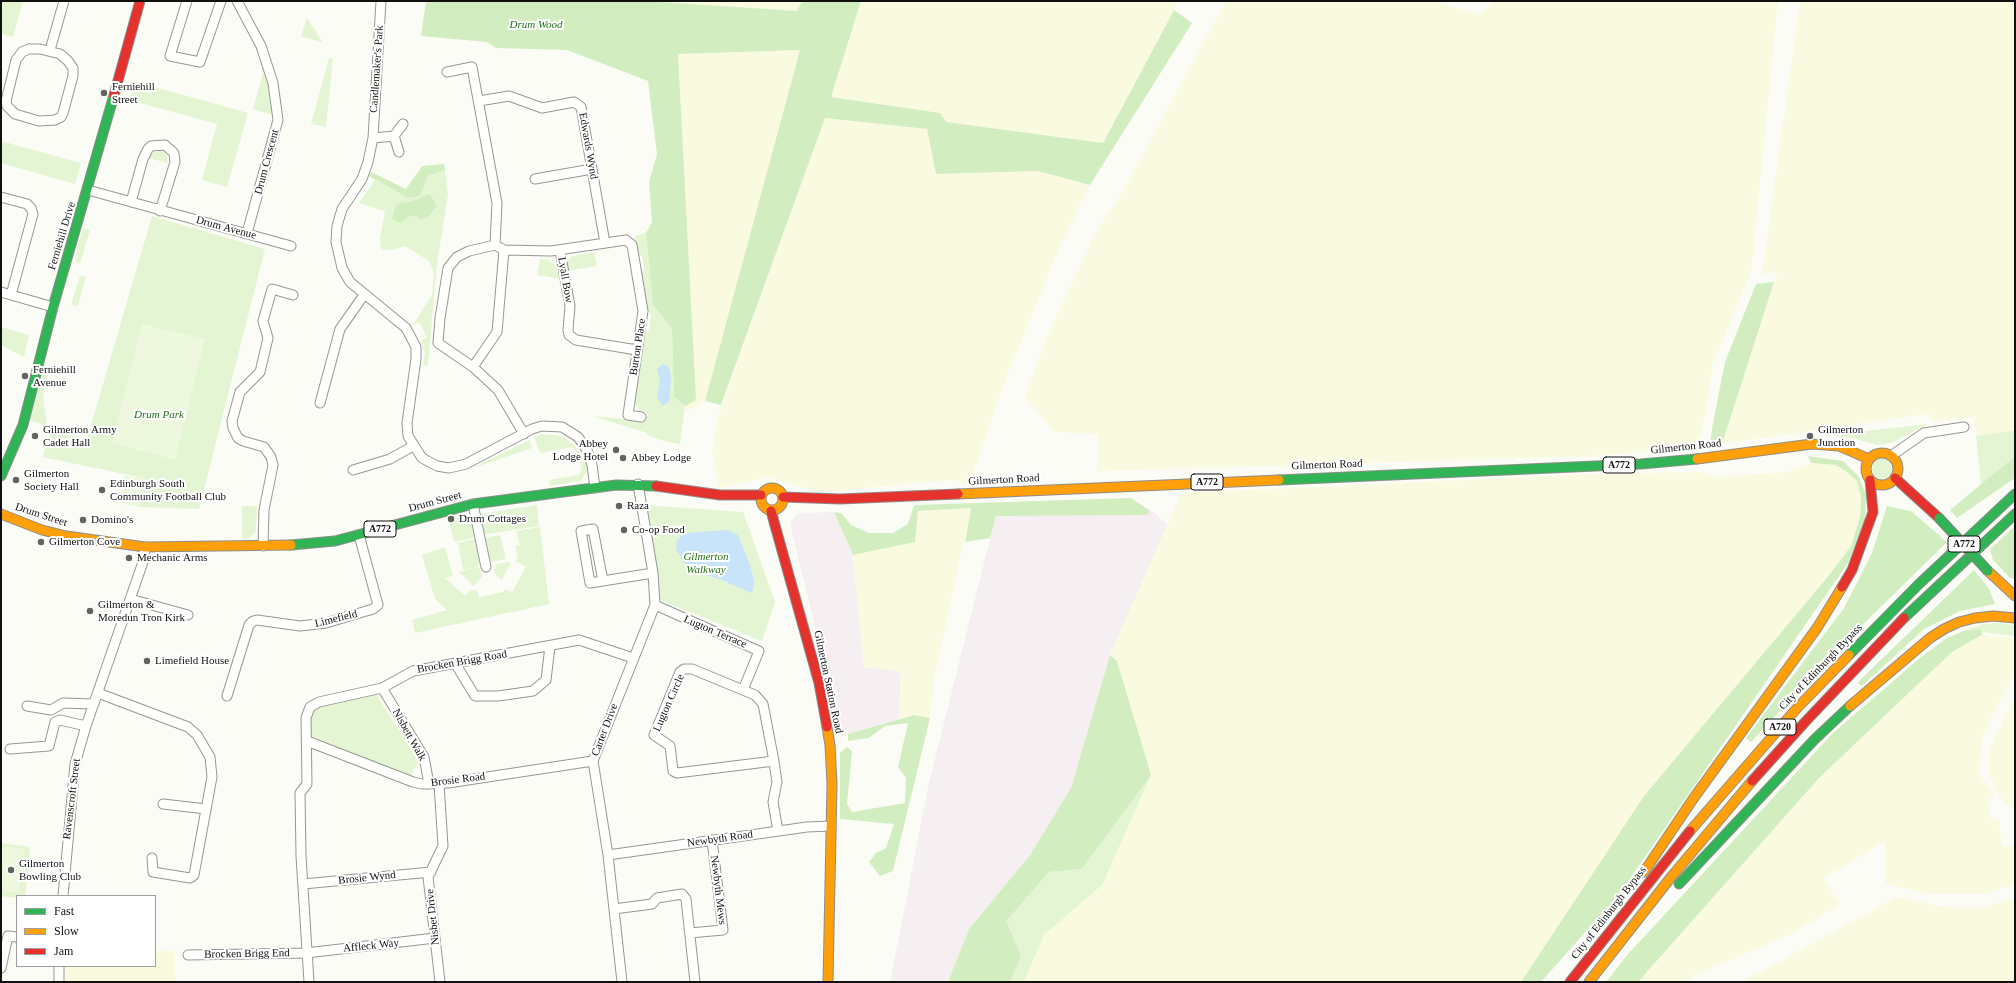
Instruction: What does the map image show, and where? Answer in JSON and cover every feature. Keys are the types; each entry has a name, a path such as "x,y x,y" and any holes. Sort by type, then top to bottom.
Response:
{"main road":[{"name":"Ferniehill Drive","path":"1,476 23,425 53,307 88,190 140,1"},
{"name":"Gilmerton Road","path":"783,497 840,499 1641,464 1704,458 1812,444 1839,446 1869,459"},
{"path":"1569,982 1698,793 1817,628 1838,595 1852,570 1871,518 1873,495 1866,470 1869,459 1879,453 1891,456 1898,466 1895,478 1890,483 1883,485 1876,484 1870,480"},
{"name":"A772","path":"1895,478 1939,518 1988,571 2015,596"},
{"name":"Drum Street","path":"1,514 59,535 145,547 263,546 321,543 359,535 473,504 595,488 638,484 663,486 720,495 761,495"},
{"name":"A772","path":"761,495 766,490 773,488 780,491 783,497"},
{"name":"City of Edinburgh Bypass","path":"1569,982 1684,838 1798,707 1924,579 2015,494"},
{"path":"761,495 762,505 771,511 780,507 783,497"},
{"name":"Gilmerton Station Road","path":"771,511 819,683 830,745 832,784 828,982"},
{"name":"A720","path":"1590,982 1677,870 1801,727 1918,604 2015,514"},
{"path":"1590,982 1770,786 1814,740 1864,693 1944,629 1959,622 1975,618 1993,616 2015,618"}],"street":[{"path":"50,50 64,1"},
{"path":"187,1 170,56 200,62 221,1"},
{"name":"Drum Crescent","path":"237,1 261,46 273,83 278,120 247,233"},
{"name":"Candlemaker's Park","path":"381,1 373,138 368,162 362,179 342,209 337,226 337,254 342,268 350,282 406,328 416,347 416,359 407,423 408,436 422,458 430,463 449,468 459,467 542,426 562,427 578,437 590,457 595,488"},
{"path":"29,49 50,50 60,54 73,68 73,76 61,117 47,122 15,114 9,110 6,101 19,55 29,49"},
{"path":"447,72 472,67 497,203 494,245"},
{"name":"Edwards Wynd","path":"478,101 508,96 542,108 574,102 581,107 605,243"},
{"path":"373,138 394,136 403,124"},
{"path":"394,136 399,152"},
{"path":"131,202 143,159 148,149 151,146 165,145 174,153 174,162 160,211"},
{"path":"535,179 592,169"},
{"name":"Drum Avenue","path":"88,190 291,246"},
{"path":"1,197 27,204 31,208 33,214 11,295"},
{"name":"Burton Place","path":"605,243 626,240 632,246 643,311 628,415 641,417"},
{"path":"524,434 498,390 473,367 438,343 440,318 448,268 457,257 469,250 494,245 504,250 560,251 605,243"},
{"path":"473,367 497,332 504,250"},
{"name":"Lyall Bow","path":"560,251 570,306 569,335 576,340 637,350"},
{"path":"263,546 264,510 273,465 271,457 264,447 238,438 233,428 232,421 240,392 260,372 268,338 263,320 268,288 293,295"},
{"path":"1,292 53,307"},
{"path":"320,403 340,329 364,295"},
{"path":"1891,456 1924,433 1964,427"},
{"path":"352,470 390,459 413,446"},
{"name":"Carter Drive","path":"622,982 608,855 593,761 655,605 653,573 638,484"},
{"path":"473,504 486,567"},
{"path":"602,581 593,529 581,531 590,583 653,573"},
{"name":"Limefield","path":"226,696 249,625 253,621 257,620 300,626 313,625 333,621 373,609 378,606 359,535"},
{"name":"Ravenscroft Street","path":"63,895 75,764 86,726 143,562 145,547"},
{"path":"130,599 188,615"},
{"name":"Lugton Terrace","path":"655,605 759,651 743,690"},
{"name":"Brocken Brigg Road","path":"309,982 306,953 300,793 307,784 307,712 314,704 382,688 414,671 579,640 633,658"},
{"path":"455,663 475,696 498,696 533,691 546,680 550,646"},
{"name":"Lugton Circle","path":"774,761 677,773 673,771 670,746 654,735 680,672 684,669 692,669 755,695 763,704 774,761 777,782 773,802 778,831"},
{"name":"Nisbett Walk","path":"382,688 424,757 429,784"},
{"path":"98,693 188,727 197,735 210,757 212,777 194,875 190,878 150,875 152,858"},
{"path":"27,706 51,710 63,703 94,704"},
{"path":"10,750 49,746 55,722 60,720 86,726"},
{"name":"Brosie Road","path":"307,741 413,782 429,784 439,784 593,761"},
{"name":"Nisbet Drive","path":"439,784 443,846 428,877 440,982"},
{"path":"163,804 206,809"},
{"name":"Newbyth Road","path":"608,855 778,831 831,826"},
{"name":"Newbyth Mews","path":"690,933 723,930 712,840"},
{"name":"Brosie Wynd","path":"303,884 431,872"},
{"path":"614,909 652,904 657,898 682,894 686,899 695,982"},
{"path":"1,968 8,936 16,937"},
{"name":"Affleck Way","path":"306,953 435,938"},
{"name":"Brocken Brigg End","path":"188,954 306,953"},
{"path":"59,982 60,967"}],"shaded area":[{"path":"1150,509 1168,525 1110,655 1071,788 1030,855 969,929 948,982 890,982 929,783 996,515"},
{"path":"834,512 853,555 864,667 901,671 899,719 842,736 790,524 797,513"}],"green space":[{"path":"1,1 23,1 13,37 1,34"},
{"name":"Drum Wood","path":"426,1 646,1 797,11 802,1 861,1 831,97 940,113 946,122 1103,143 1174,10 1192,23 1090,185 1038,171 936,174 927,129 825,118 721,405 705,401 800,50 678,54 696,400 685,406 674,397 672,329 653,305 646,233 652,222 649,182 657,154 648,81 567,50 496,48 487,42 421,36"},
{"path":"646,1 802,1 797,11"},
{"path":"861,1 1178,1 1103,143 946,122 940,113 831,97"},
{"path":"1226,1 1431,1 1480,15 1495,1 1778,1 1751,272 1712,366 1710,388 1699,446 1595,456 1097,471 1098,434 1054,432 1025,396 1048,334 1098,228 1117,202"},
{"path":"1800,1 2015,1 2015,430 1976,436 1973,417 1933,422 1928,414 1722,444 1777,272 1762,274"},
{"path":"307,18 323,43 301,36"},
{"path":"800,50 705,401 685,413 666,54"},
{"path":"329,58 333,59 326,127 311,124"},
{"path":"264,70 268,83 272,115 253,109"},
{"path":"134,81 248,113 227,187 202,180 217,124 129,100"},
{"path":"825,118 927,129 936,174 1038,171 1090,185 1056,255 1007,376 969,484 952,480 822,492 766,477 719,488 712,450 718,417"},
{"path":"1,141 81,163 75,184 1,163"},
{"path":"162,150 166,153 168,163 148,158 150,154"},
{"path":"444,164 445,170 428,176 420,196 408,198 369,176 371,172 406,189 422,166"},
{"path":"445,170 448,194 437,264 428,365 423,366 425,354 421,341 427,337 419,322 412,326 432,295 434,272 429,261 405,246 391,250 381,250 380,238 385,211 359,203 375,180 408,198 420,196 428,176"},
{"path":"430,194 437,206 428,217 421,220 416,215 408,217 400,223 392,219 396,204 413,201"},
{"name":"Drum Park","path":"152,216 265,249 199,509 139,507 144,478 42,457 52,431 87,439"},
{"path":"83,228 90,230 80,263 76,263 77,248"},
{"path":"646,233 653,305 672,329 674,397 685,406 680,444 667,442 647,435 647,433 592,416 646,421 647,412 639,411 634,401 645,334 649,331 651,315 647,309 641,274 644,271 642,256 638,254 635,236"},
{"path":"594,252 597,266 568,271 567,262 572,256"},
{"path":"540,259 549,260 555,265 561,279 537,275"},
{"path":"80,276 86,277 78,306 71,305"},
{"path":"1774,282 1722,444 1710,445 1725,362 1756,284"},
{"path":"142,324 205,339 175,460 112,443"},
{"path":"1,327 29,335 24,357 1,345"},
{"path":"43,366 50,368 43,396 47,426 29,420"},
{"path":"1928,424 1891,443 1878,445 1851,438 1829,435"},
{"path":"2015,430 2015,456 1981,484 1976,436"},
{"path":"541,434 562,436 577,448 585,460 587,470 581,481 550,486 549,480 579,475 582,469 578,454 573,447 540,453 534,437"},
{"path":"529,440 532,448 473,468"},
{"path":"1808,456 1843,461 1859,477 1866,495 1865,521 1848,563 1620,893 1541,982 1521,982 1644,796 1830,574 1851,546 1860,517 1861,497 1857,481 1846,471 1836,465 1811,463"},
{"path":"2015,456 2015,478 1957,518 1950,510"},
{"path":"1882,459 1889,462 1892,469 1889,476 1882,479 1875,476 1872,469 1875,462"},
{"path":"1811,463 1836,465 1846,471 1857,481 1861,497 1860,517 1851,546 1830,574 1644,796 1521,982 1024,982 1044,935 1102,885 1117,661 1110,655 1181,493 1597,474 1702,472 1713,477 1786,472"},
{"path":"124,475 144,478 139,507 119,503"},
{"path":"1131,498 1149,510 1148,515 996,516 990,538 965,542 971,508 918,511 915,542 853,555 834,512 841,513 851,525 869,533 893,533 908,524 914,505"},
{"path":"537,505 539,526 482,535 480,514"},
{"name":"Gilmerton Walkway","path":"644,505 743,512 775,602 762,641 660,600"},
{"path":"242,506 257,506 256,531 247,539 242,539"},
{"path":"1887,506 1911,511 1947,542 1839,648 1751,742 1746,738 1844,608 1872,553"},
{"path":"971,508 935,674 930,718 914,715 899,719 901,671 864,667 853,555 915,542 917,511"},
{"path":"466,515 471,518 476,537 454,542 449,521"},
{"path":"2015,526 2015,579 2010,578 1993,560 1990,549"},
{"path":"540,527 549,604 415,633 412,620 447,610 435,599 422,555 445,547 453,576 445,578 465,596 470,590 477,590 479,597 504,592 504,589 512,592 526,567 514,560 518,559 515,546 520,545 516,531"},
{"path":"500,535 506,559 492,562 488,557 484,538"},
{"path":"478,538 482,557 477,567 463,570 458,543"},
{"path":"511,562 502,580 494,573 496,564"},
{"path":"479,567 482,576 474,586 459,572"},
{"path":"1974,570 1988,587 1995,604 1960,611 1924,629 1862,686 1857,683"},
{"path":"1998,623 2015,625 2015,636 1982,632 1981,629 1964,631 1983,624"},
{"path":"1981,629 1982,635 1952,652 1819,778 1638,982 1606,982 1629,953 1833,733 1921,657 1947,638 1964,631"},
{"path":"1982,635 2015,638 2015,672 1983,736 1979,774 1994,795 1988,800 1990,819 1999,819 2002,847 2015,846 2015,886 2002,888 1985,894 1931,894 1885,884 1885,841 1824,878 1840,904 1791,934 1695,975 1687,982 1638,982 1819,778 1952,652"},
{"path":"1110,655 1117,661 1151,775 1082,869 1049,872 1006,921 1021,956 1010,982 948,982 969,929 1030,855 1071,788"},
{"path":"376,694 418,761 411,777 309,738 311,713 318,706"},
{"path":"2015,697 2015,810 2006,804 1997,792 1990,776 1990,747"},
{"path":"914,715 930,718 893,871 880,876 869,862 876,853 886,848 894,824 840,819 840,753 847,747 852,751 847,804 852,812 905,803 906,778 898,767 908,723 885,726 869,738 848,741 848,734"},
{"path":"1151,775 1102,885 1044,935 1024,982 1010,982 1021,956 1005,921 1049,872 1082,869"},
{"name":"Gilmerton Bowling Club","path":"1,843 30,847 25,895 16,895 16,898 1,896"},
{"name":"Gilmerton Bowling Club","path":"1,846 24,849 19,893 1,891"},
{"path":"1897,897 1947,907 1980,908 2015,898 2015,982 1742,982"},
{"path":"156,951 175,951 175,982 65,982 65,967 156,967"}],"water":[{"path":"663,364 669,367 671,378 669,402 662,406 657,396 660,381 657,369"},
{"path":"728,530 738,535 750,565 754,582 752,593 717,578 695,572 685,564 676,549 677,540 686,533"}],"traffic: fast":[{"path":"1,476 23,425 53,307 114,95"},
{"path":"1279,480 1641,464 1697,459"},
{"path":"291,545 335,541 473,504 616,485 656,486"},
{"path":"1849,655 1919,584 2015,494"},
{"path":"1904,618 2015,514"},
{"path":"1939,518 1988,571"},
{"path":"1679,884 1814,740 1850,706"}],"traffic: slow":[{"path":"1697,459 1812,444 1839,446 1869,459"},
{"path":"1879,453 1885,453 1895,460 1898,469 1897,475 1891,482 1885,485 1879,485 1869,478 1866,472 1866,466 1873,456 1879,453"},
{"path":"958,494 1279,480"},
{"path":"772,488 780,491 783,499 780,507 772,510 764,507 761,499 764,491 772,488"},
{"path":"1,514 42,530 66,536 145,547 291,545"},
{"path":"1988,571 2015,596"},
{"path":"1644,872 1693,799 1817,628 1842,587"},
{"path":"1850,706 1930,638 1944,629 1959,622 1975,618 1993,616 2015,618"},
{"path":"1690,831 1798,707 1849,655"},
{"path":"827,727 830,745 832,784 828,982"},
{"path":"1589,982 1672,876 1752,781"}],"traffic: jam":[{"path":"114,95 140,1"},
{"path":"1895,478 1939,518"},
{"path":"1842,587 1852,570 1873,512 1870,480"},
{"path":"656,486 720,495 761,495"},
{"path":"783,497 840,499 958,494"},
{"path":"771,511 819,683 827,727"},
{"path":"1752,781 1806,721 1904,618"},
{"path":"1570,982 1690,831"}],"place":[{"name":"Ferniehill Street","path":"104,93"},
{"name":"Ferniehill Avenue","path":"25,376"},
{"name":"Gilmerton Army Cadet Hall","path":"35,436"},
{"name":"Gilmerton Junction","path":"1810,436"},
{"name":"Abbey Lodge Hotel","path":"616,450"},
{"name":"Abbey Lodge","path":"623,458"},
{"name":"Gilmerton Society Hall","path":"16,480"},
{"name":"Edinburgh South Community Football Club","path":"102,490"},
{"name":"Raza","path":"619,506"},
{"name":"Drum Cottages","path":"451,519"},
{"name":"Domino's","path":"83,520"},
{"name":"Co-op Food","path":"624,530"},
{"name":"Gilmerton Cove","path":"41,542"},
{"name":"Mechanic Arms","path":"129,558"},
{"name":"Gilmerton & Moredun Tron Kirk","path":"90,611"},
{"name":"Limefield House","path":"147,661"},
{"name":"Gilmerton Bowling Club","path":"11,870"}]}
